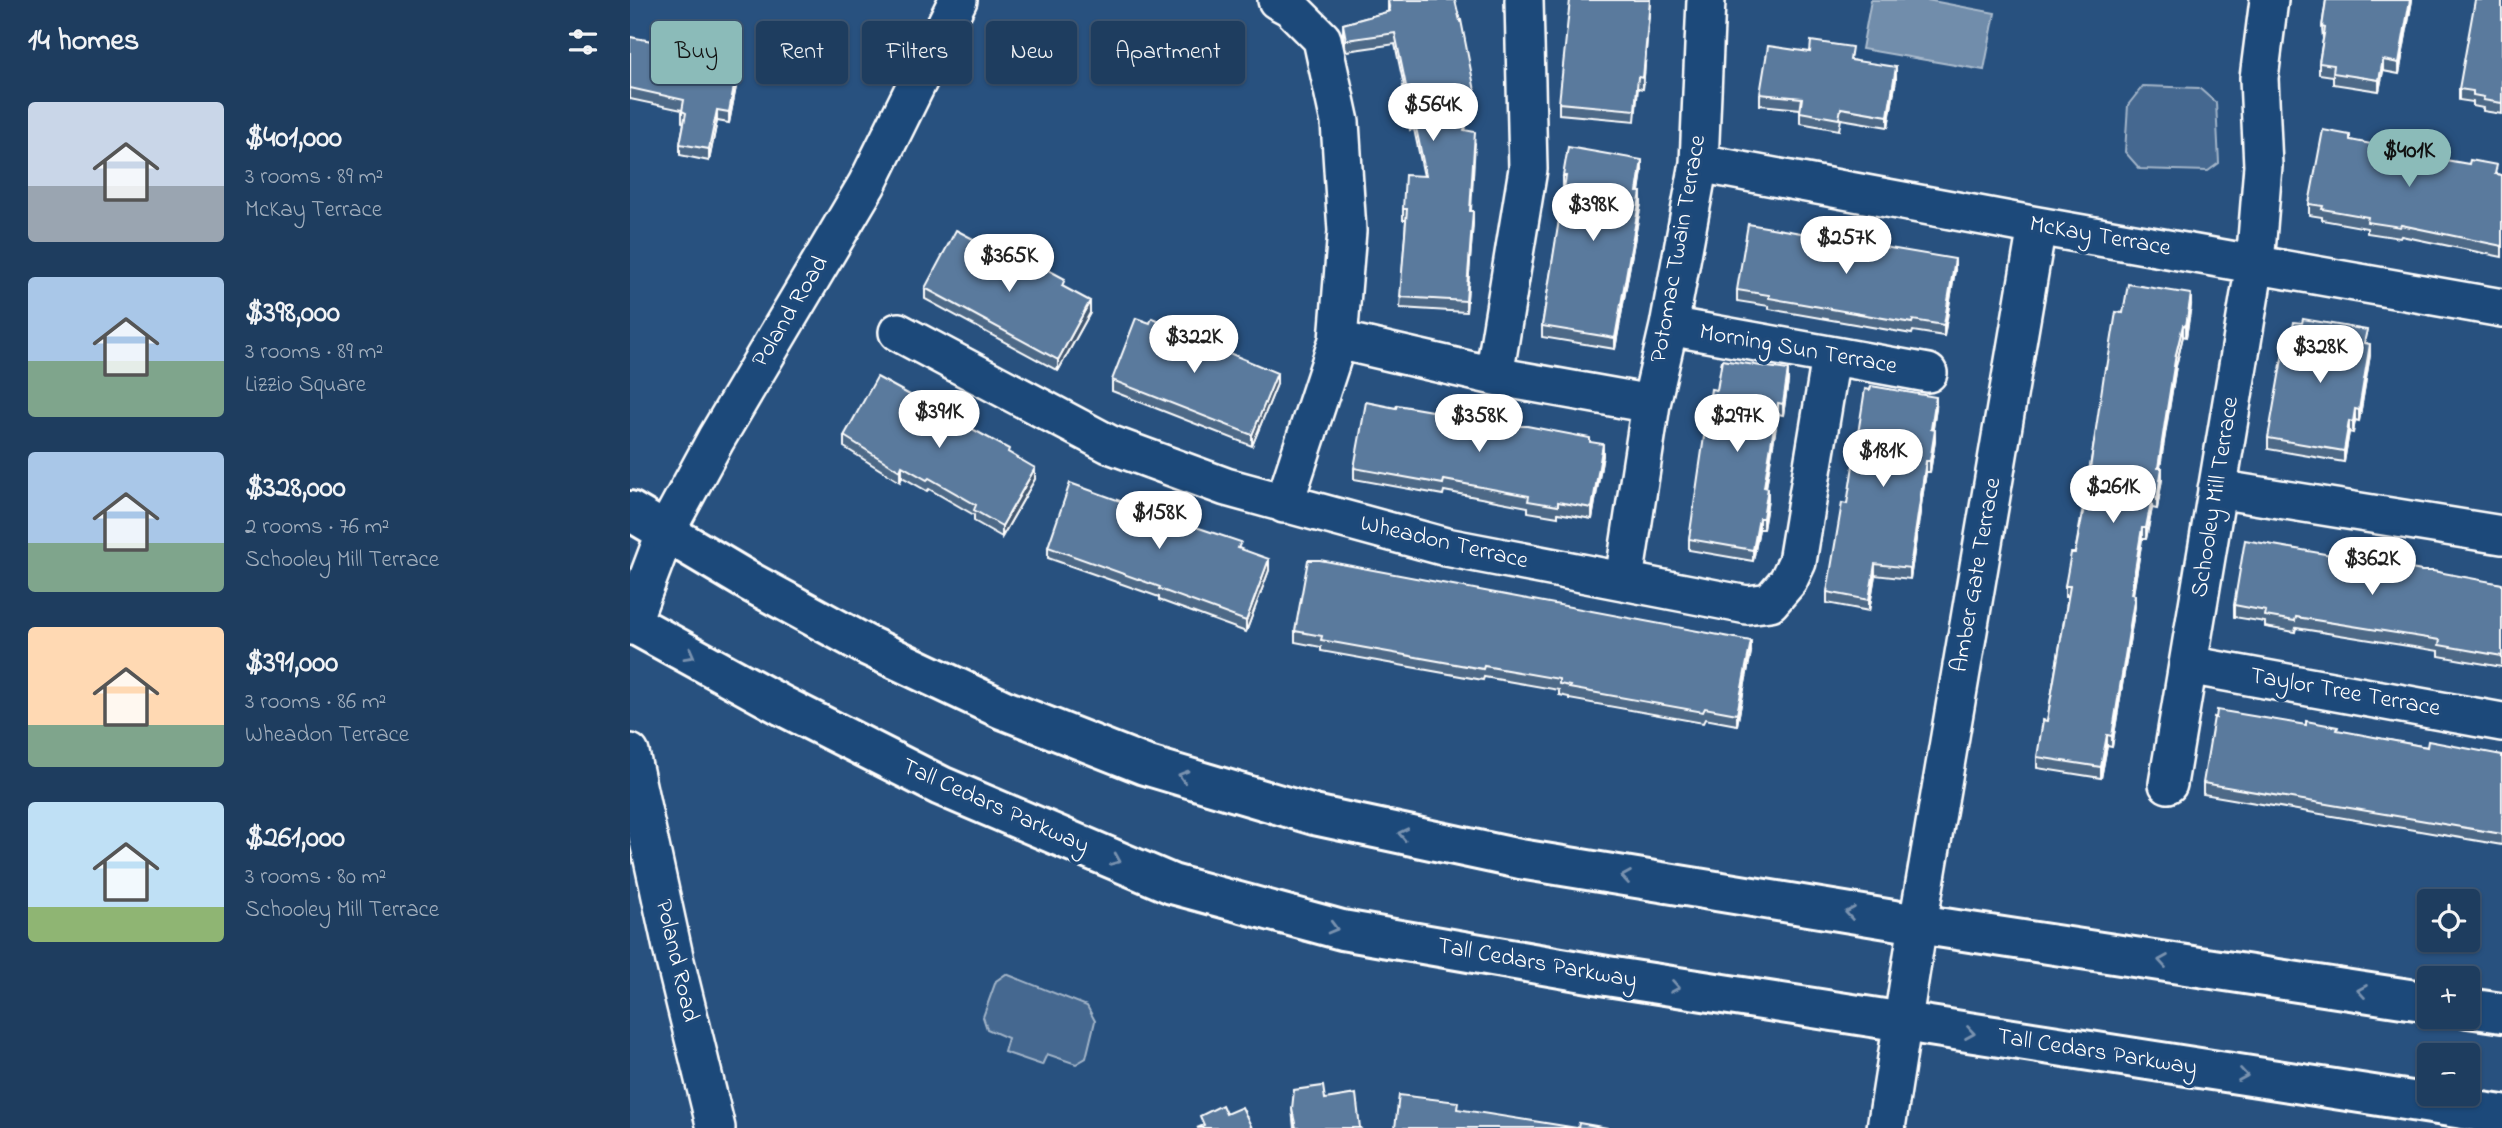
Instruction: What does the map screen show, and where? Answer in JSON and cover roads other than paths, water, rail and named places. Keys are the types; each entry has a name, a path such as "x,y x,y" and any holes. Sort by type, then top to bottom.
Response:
{"main road":[{"path":"630,511 750,582 866,645 1002,709 1145,765 1314,815 1520,859 1918,924 2417,1000"},
{"name":"Tall Cedars Parkway","path":"630,623 783,706 942,786 1172,884 1342,930 1607,976 2502,1115"},
{"path":"2480,1010 2502,1013"}],"street":[{"name":"Poland Road","path":"630,623 666,531 716,439 867,184 958,0"},
{"path":"1277,0 1290,7 1322,39 1340,122 1347,231 1338,340 1284,504"},
{"path":"1494,376 1528,169 1524,0"},
{"name":"Potomac Twain Terrace","path":"1624,580 1651,404 1669,326 1699,163 1706,0"},
{"name":"Schooley Mill Terrace","path":"2168,784 2255,264 2263,166 2259,78 2269,0"},
{"name":"McKay Terrace","path":"1699,163 2502,308"},
{"name":"Amber Gate Terrace","path":"1886,1128 1918,924 2037,226"},
{"name":"Morning Sun Terrace","path":"1669,326 1928,373"},
{"name":"Wheadon Terrace","path":"898,331 1110,444 1226,487 1446,547 1747,605 1770,602 1788,581 1797,562 1831,357"},
{"path":"1338,340 1494,376 1651,404"},
{"path":"2217,489 2502,535"},
{"name":"Taylor Tree Terrace","path":"2188,665 2502,722"},
{"name":"Poland Road","path":"630,753 675,961 716,1128"}]}
